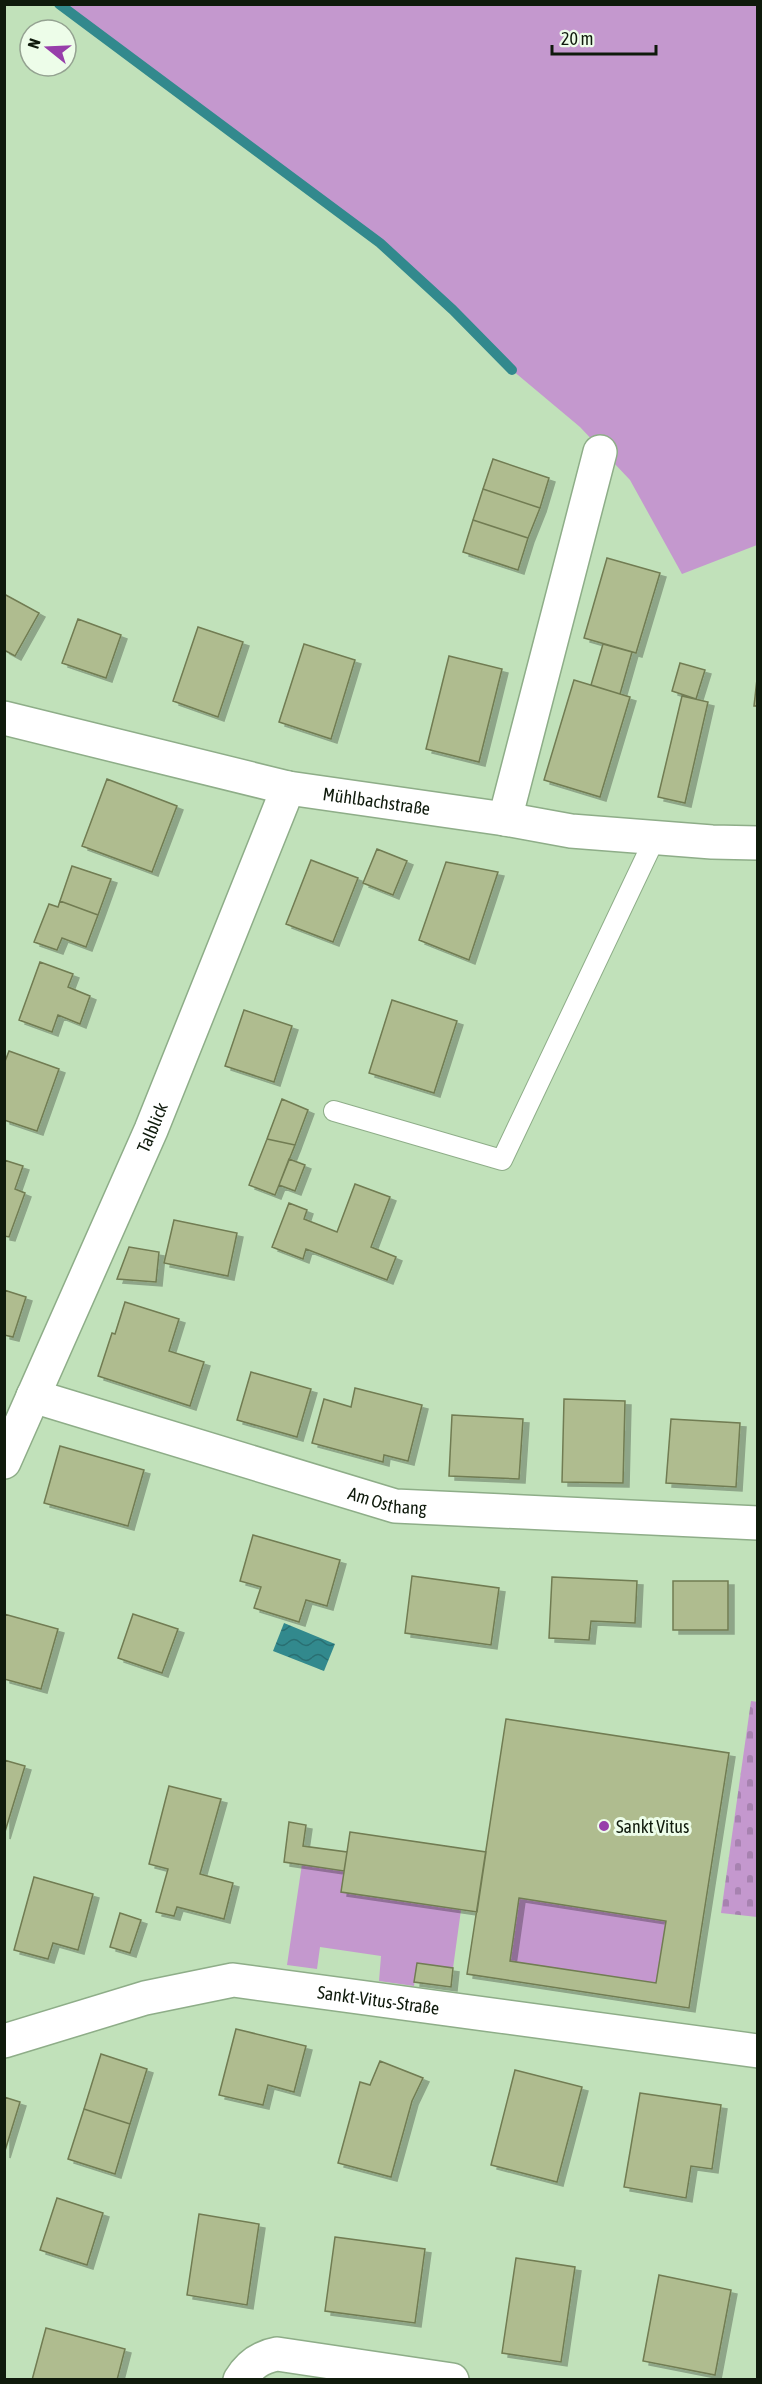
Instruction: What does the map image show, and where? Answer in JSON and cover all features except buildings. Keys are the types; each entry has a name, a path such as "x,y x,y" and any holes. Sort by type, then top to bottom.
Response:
{"street":[{"path":"505,819 600,452"},
{"name":"Mühlbachstraße","path":"4,718 288,788 505,819 571,831 758,843"},
{"name":"Talblick","path":"4,1462 151,1130 288,788"},
{"name":"Am Osthang","path":"33,1396 395,1506 758,1523"},
{"name":"Sankt-Vitus-Straße","path":"4,2041 145,1998 233,1980 758,2050"},
{"path":"240,2379 245,2371 262,2357 277,2354 452,2379"}],"lane":[{"path":"334,1111 502,1160 655,838"}],"green space":[{"path":"59,5 757,5 757,545 682,574 630,480 580,427 512,370 380,243"},
{"path":"751,1701 758,1702 757,1917 721,1913"},
{"path":"302,1864 344,1871 342,1892 461,1910 453,1968 417,1963 414,1986 379,1981 381,1956 320,1947 317,1969 287,1965"},
{"path":"519,1898 666,1921 656,1983 510,1961"}],"water":[{"path":"284,1623 335,1644 324,1671 273,1651"}],"waterway":[{"path":"59,4 380,243 453,310 512,370"}],"place":[{"name":"Sankt Vitus","path":"604,1826"}]}
